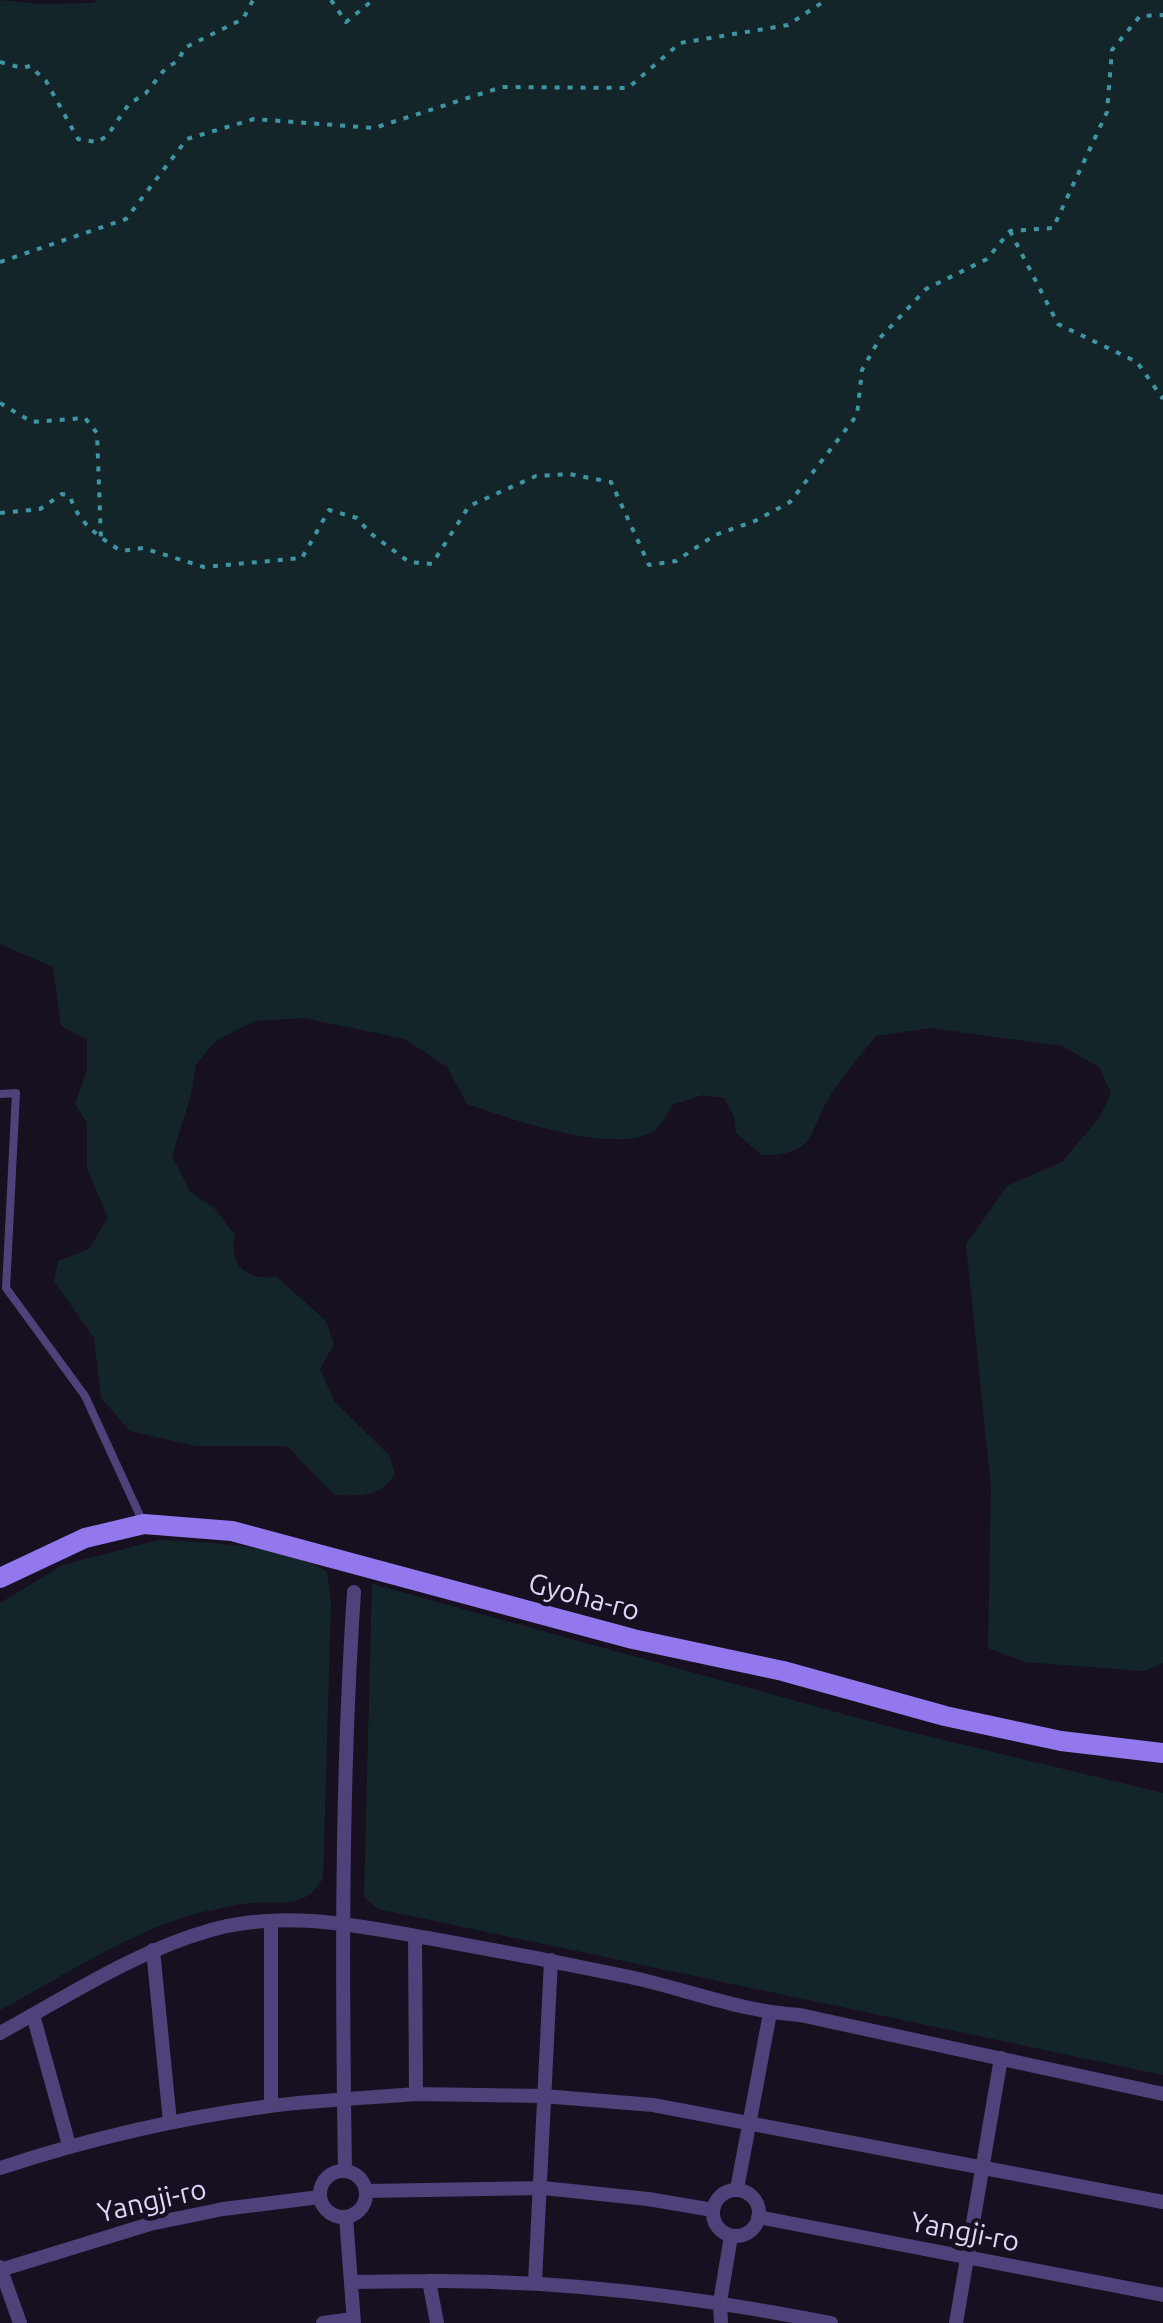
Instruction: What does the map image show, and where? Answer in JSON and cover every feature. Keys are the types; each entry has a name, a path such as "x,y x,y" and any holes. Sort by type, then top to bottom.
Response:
{"street":[{"name":"Gyoha-ro","path":"0,1578 86,1538 144,1524 232,1531 632,1640 783,1672 946,1716 1061,1740 1163,1753"},
{"path":"345,2171 342,1922 354,1592"},
{"path":"270,1922 270,2106"},
{"path":"0,2033 153,1950 214,1929 270,1922 342,1922 552,1960 770,2013 800,2015 1163,2094"},
{"path":"415,1936 416,2094"},
{"path":"153,1950 170,2122"},
{"path":"535,2282 552,1960"},
{"path":"737,2189 770,2013"},
{"path":"33,2015 69,2146"},
{"path":"956,2323 1001,2058"},
{"path":"0,2168 69,2146 170,2122 270,2106 416,2094 543,2096 653,2105 751,2121 1163,2202"},
{"path":"345,2171 360,2177 367,2191 359,2211 346,2217 326,2210 320,2196 330,2175 345,2171"},
{"path":"367,2191 539,2188 648,2198 713,2210"},
{"path":"737,2189 757,2202 758,2217 745,2234 731,2236 718,2228 713,2210 722,2194 737,2189"},
{"name":"Yangji-ro","path":"0,2269 150,2224 320,2196"},
{"path":"323,2323 354,2321 346,2217"},
{"name":"Yangji-ro","path":"758,2217 1163,2295"},
{"path":"721,2323 720,2302 731,2236"},
{"path":"0,2269 20,2323"},
{"path":"428,2281 438,2323"},
{"path":"350,2282 535,2282 720,2302 830,2323"}],"lane":[{"path":"0,1094 16,1093 3,1287 85,1396 144,1524"}],"path":[{"path":"0,62 22,68 30,66 46,81 78,138 97,142 165,68 180,60 184,48 243,19 254,0"},
{"path":"330,0 346,22 373,0"},
{"path":"0,262 126,218 186,140 254,119 374,128 502,86 628,88 680,42 788,25 826,0"},
{"path":"0,513 40,509 62,494 70,496 75,514 121,552 143,548 204,567 302,558 330,510 357,518 370,533 409,562 432,564 468,506 536,476 569,474 611,482 649,565 676,561 715,535 756,521 790,502 857,414 862,370 880,338 926,289 988,259 1010,231 1053,228 1107,112 1112,50 1140,16 1163,15"},
{"path":"1010,231 1058,324 1136,362 1163,399"},
{"path":"0,404 32,422 85,418 96,432 102,538"}],"shaded area":[{"path":"0,0 39,4 98,0 1163,0 1163,1663 1144,1671 1025,1662 988,1648 991,1488 966,1244 1007,1186 1062,1162 1100,1117 1111,1093 1099,1067 1062,1046 930,1028 876,1036 832,1093 803,1145 793,1151 762,1155 736,1133 734,1116 724,1098 703,1095 672,1105 658,1128 638,1137 590,1137 467,1104 447,1067 405,1039 304,1018 254,1021 217,1040 196,1064 172,1156 190,1191 215,1209 235,1235 234,1255 242,1269 257,1276 277,1277 326,1321 334,1344 320,1369 334,1401 389,1455 395,1474 376,1492 334,1495 287,1446 195,1446 130,1431 101,1398 94,1338 54,1281 58,1261 89,1249 108,1217 87,1169 87,1123 75,1104 87,1070 87,1040 61,1026 53,967 0,944"},
{"path":"158,1540 269,1551 311,1563 327,1572 331,1602 323,1878 308,1895 291,1902 232,1906 151,1929 0,2010 0,1603 63,1565"},
{"path":"372,1584 894,1728 1163,1793 1163,2075 378,1909 364,1897"}]}
